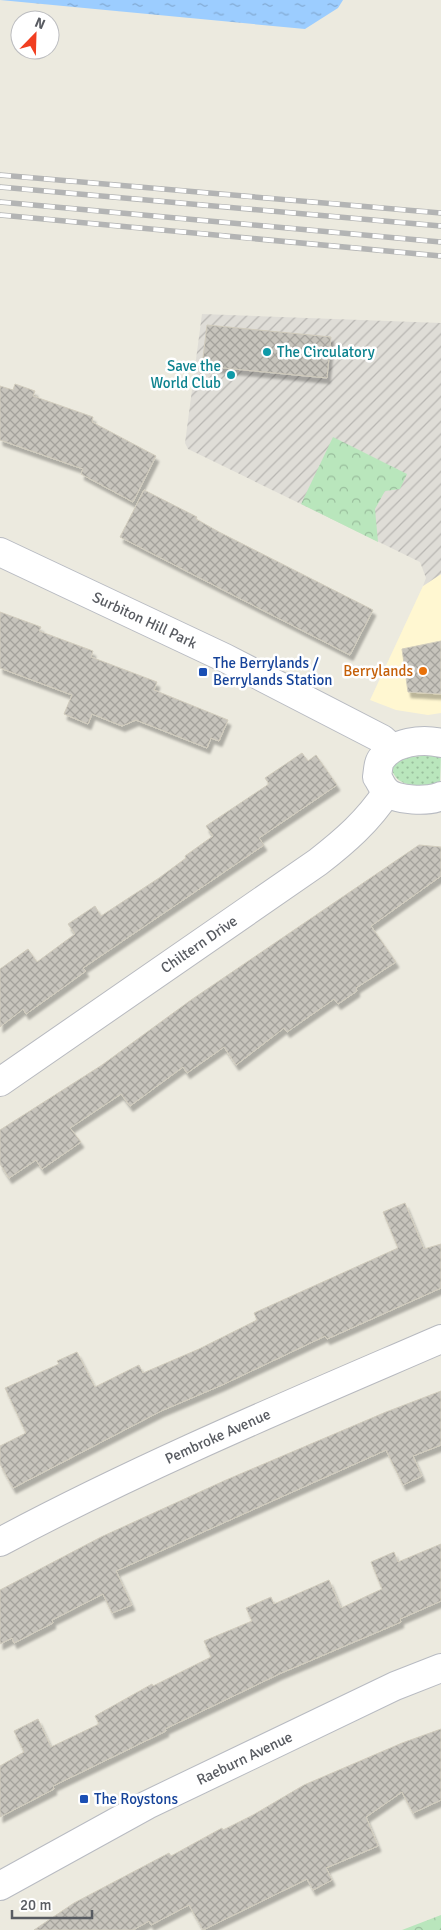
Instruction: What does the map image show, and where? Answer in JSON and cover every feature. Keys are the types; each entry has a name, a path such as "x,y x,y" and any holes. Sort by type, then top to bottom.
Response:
{"street":[{"name":"Surbiton Hill Park","path":"0,552 234,663 382,739 392,748"},
{"path":"441,743 434,741 402,744 392,748 381,759 377,777 387,792 406,799 420,800 441,796"},
{"name":"Chiltern Drive","path":"0,1082 318,862 347,840 372,815 387,792"},
{"name":"Pembroke Avenue","path":"0,1542 60,1510 190,1450 441,1340"},
{"name":"Raeburn Avenue","path":"0,1886 147,1805 395,1686 441,1668"}],"shaded area":[{"path":"202,314 441,323 441,574 423,586 426,578 420,562 188,449 185,443"},
{"path":"441,574 441,713 428,715 396,710 370,700 423,586"}],"green space":[{"path":"333,437 407,474 400,489 385,491 375,509 378,542 301,504"},
{"path":"441,754 440,785 410,785 404,783 398,780 391,767 402,758"},
{"path":"441,1915 441,1930 402,1930"}],"water":[{"path":"0,0 343,0 338,8 305,29"}],"building":[{"name":"The Circulatory","path":"207,325 331,337 327,378 202,366"},
{"path":"15,384 35,391 33,396 93,417 92,422 156,456 133,502 81,474 83,469 0,440 0,386 13,390"},
{"path":"144,490 197,517 196,519 219,532 373,610 350,655 120,537"},
{"path":"0,612 41,627 39,631 93,651 91,657 157,682 154,690 228,720 219,741 211,738 207,748 136,720 122,726 92,714 88,724 64,714 72,695 0,668"},
{"name":"Berrylands","path":"441,641 441,694 408,692 402,649"},
{"path":"302,753 308,761 316,755 337,785 259,838 264,845 83,968 86,971 26,1014 23,1009 0,1027 0,969 28,949 37,962 75,934 68,924 95,906 101,916 159,878 213,836 206,826 269,784 265,778"},
{"path":"419,845 441,847 441,876 371,926 396,962 356,988 357,991 338,1004 334,999 287,1032 284,1028 236,1065 224,1047 187,1073 183,1067 130,1106 121,1094 70,1128 81,1142 42,1169 36,1160 9,1178 0,1164 0,1130 102,1065 191,1000"},
{"path":"405,1203 424,1249 441,1244 441,1288 327,1339 325,1336 222,1385 161,1411 13,1488 0,1464 0,1446 26,1433 5,1388 59,1364 57,1361 77,1352 95,1387 139,1365 143,1373 199,1349 257,1320 254,1313 398,1248 383,1212"},
{"path":"441,1391 441,1445 413,1456 422,1476 403,1485 386,1450 116,1571 132,1605 112,1613 103,1594 52,1620 53,1623 14,1643 12,1638 0,1644 0,1590 101,1537 226,1480 386,1412"},
{"path":"441,1544 441,1601 400,1619 401,1622 279,1674 165,1729 166,1731 53,1786 54,1789 0,1817 0,1766 24,1752 14,1731 38,1719 51,1747 99,1724 95,1716 152,1684 153,1686 211,1657 204,1641 252,1621 246,1608 271,1597 274,1604 329,1580 341,1608 382,1589 371,1562 394,1552 398,1562"},
{"path":"441,1729 441,1800 413,1813 402,1792 366,1817 378,1846 326,1868 332,1880 313,1890 307,1879 203,1930 189,1905 151,1925 149,1921 133,1930 34,1930 74,1903 169,1853 171,1856 222,1828 223,1830 253,1815 304,1785 402,1743"}],"railway":[{"path":"0,175 441,213"},
{"path":"0,187 441,226"},
{"path":"0,202 441,242"},
{"path":"0,215 441,256"}],"place":[{"name":"The Circulatory","path":"267,352"},
{"name":"Save the World Club","path":"231,375"},
{"name":"Berrylands","path":"423,671"},
{"name":"The Berrylands / Berrylands Station","path":"203,672"},
{"name":"The Roystons","path":"84,1799"}]}
